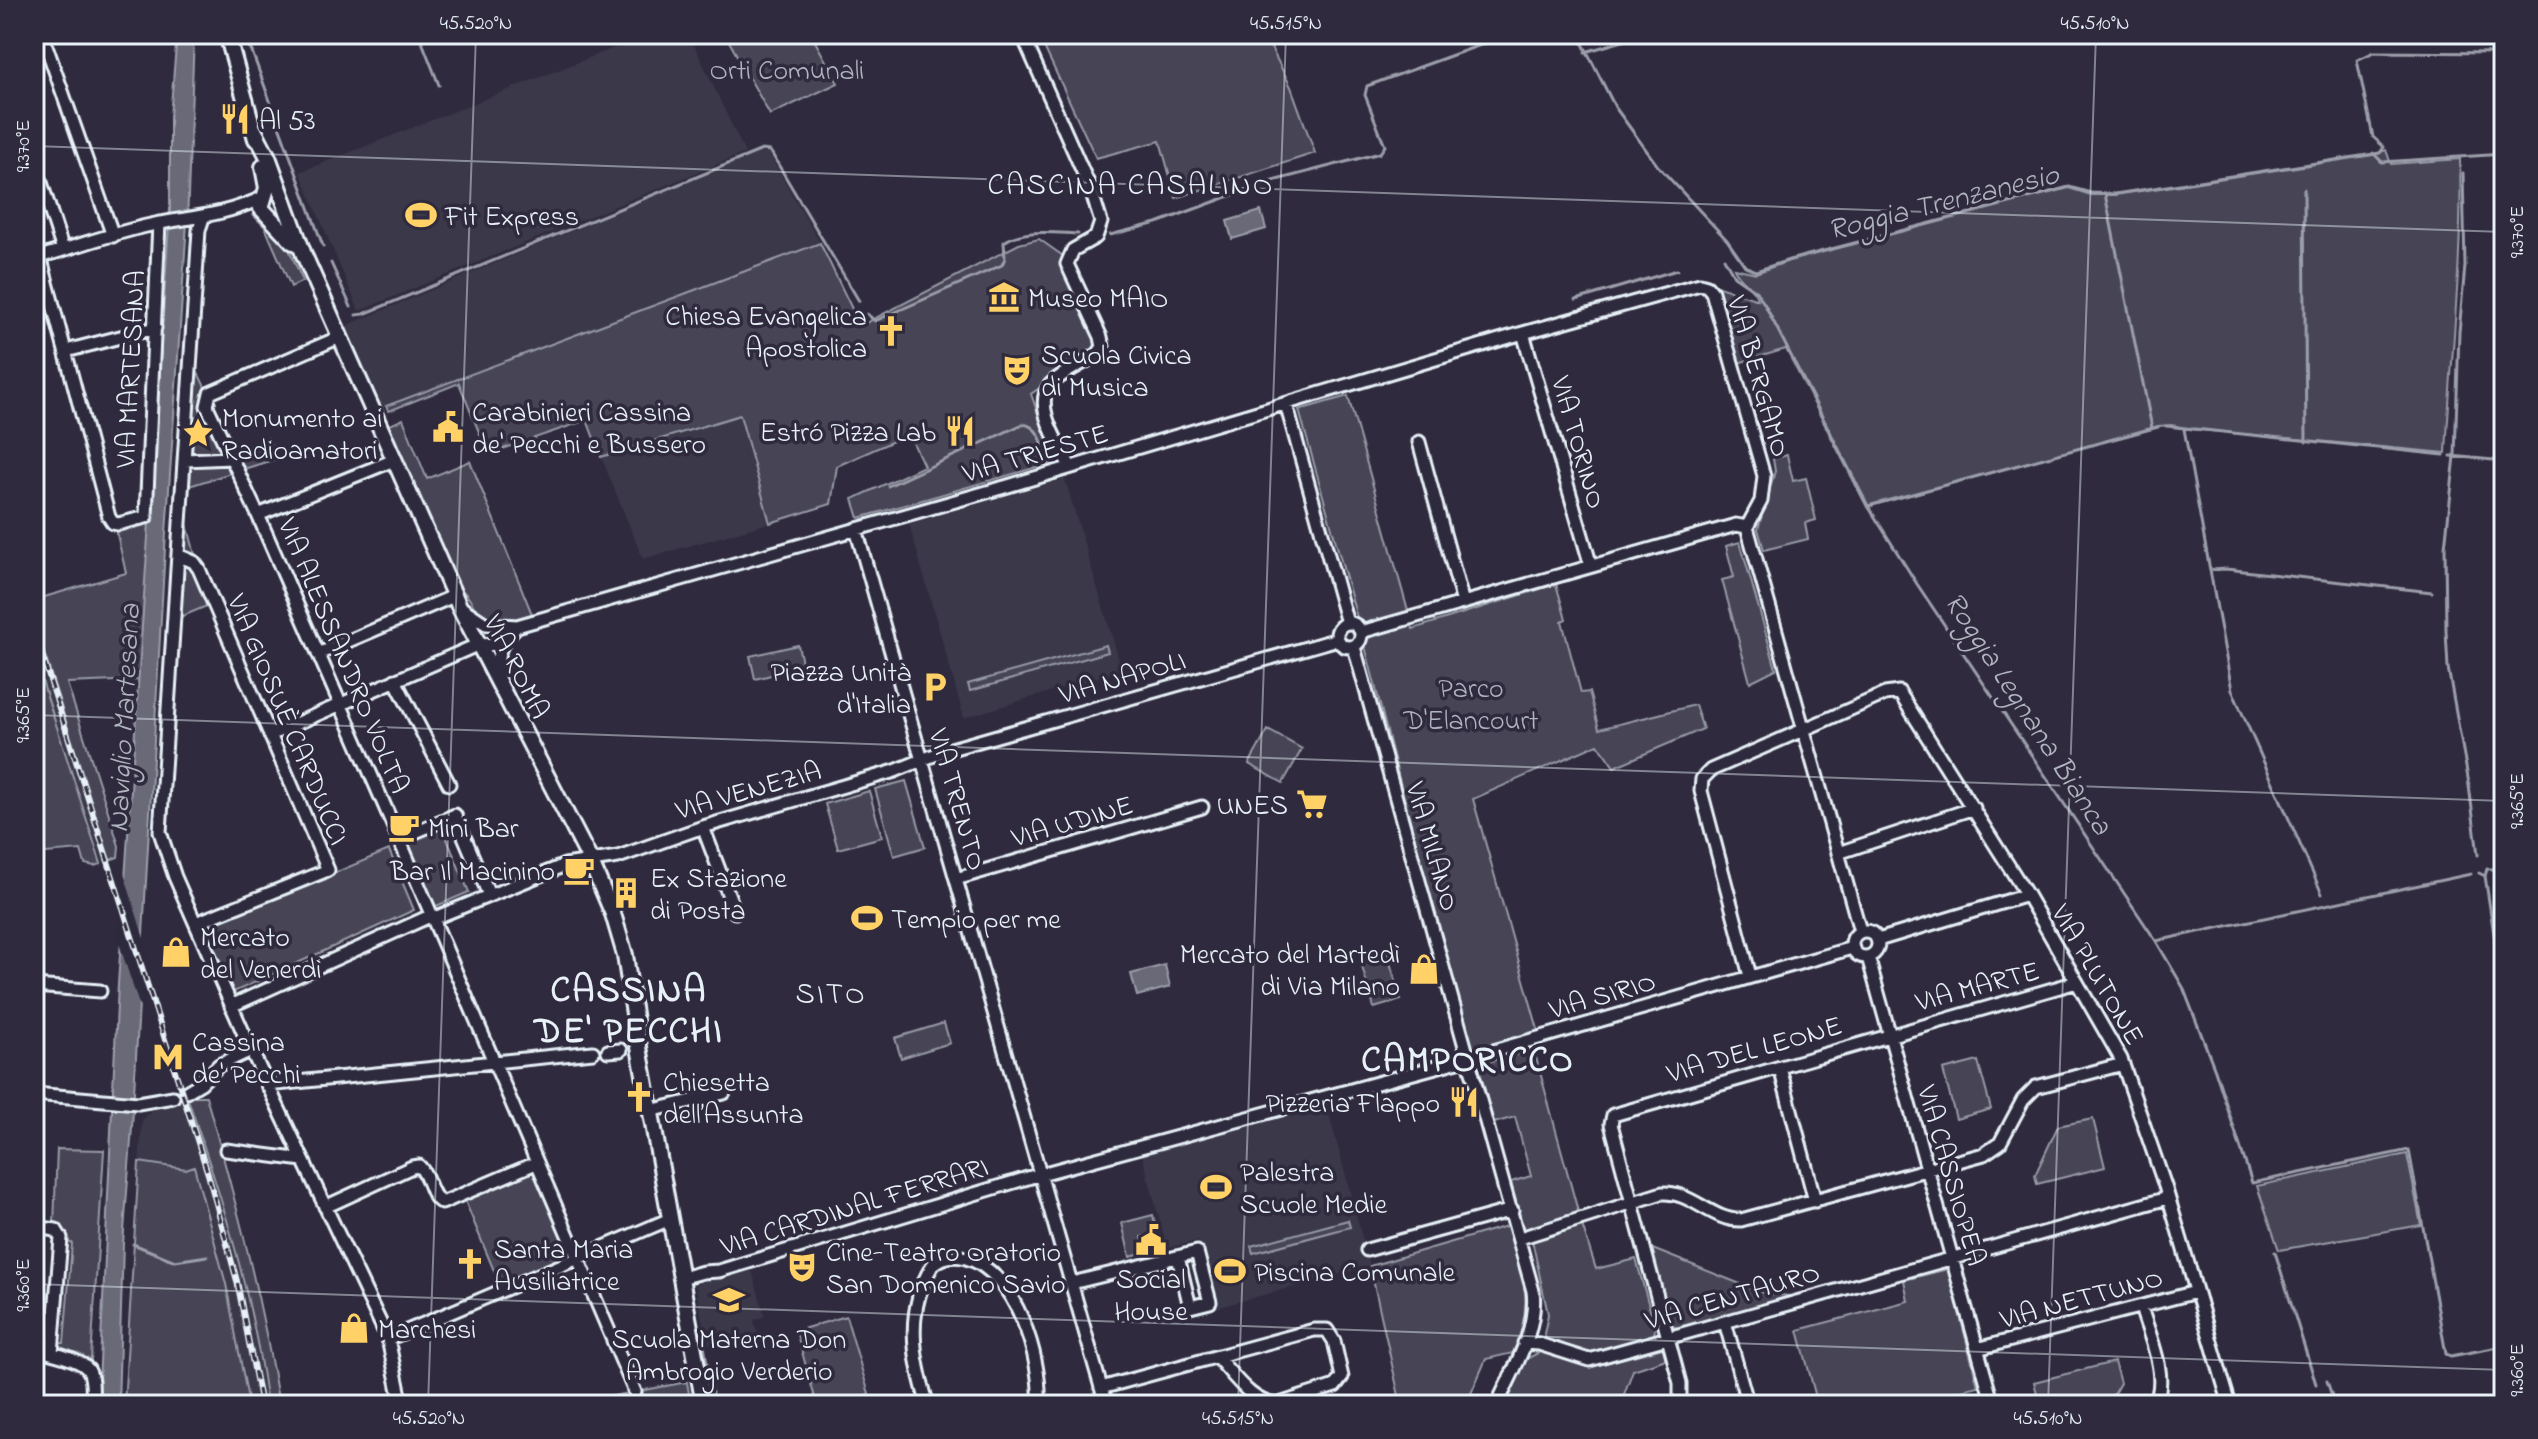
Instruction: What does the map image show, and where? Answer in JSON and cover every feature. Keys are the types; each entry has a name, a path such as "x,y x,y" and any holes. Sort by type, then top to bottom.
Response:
{"main road":[{"name":"VIA ROMA","path":"227,34 272,204 304,255 456,601 590,860 613,914 623,945 624,1049 650,1111 704,1405"}],"street":[{"path":"42,34 113,236"},
{"path":"1022,34 1087,179 1101,222 1096,237 1073,250 1067,264 1103,347 1098,354 1052,384 1045,400 1048,420 1070,467"},
{"path":"34,161 63,250"},
{"path":"155,328 66,351 37,257 164,222 203,218 272,204"},
{"path":"203,218 199,230 161,837 232,1008 388,1339 402,1405"},
{"name":"VIA MARTESANA","path":"66,351 110,519 118,524 146,517 155,328 164,222"},
{"name":"VIA TRIESTE","path":"456,601 482,622 495,626 517,626 1523,333 1697,284 1705,285"},
{"name":"VIA BERGAMO","path":"1705,285 1712,292 1764,476 1761,501 1747,527"},
{"name":"VIA TORINO","path":"1523,333 1591,566"},
{"name":"VIA ALESSANDRO VOLTA","path":"340,337 209,394 208,408 399,839 635,1392"},
{"path":"1286,404 1347,623"},
{"path":"1419,442 1463,603"},
{"path":"184,460 232,458"},
{"path":"258,515 394,460"},
{"path":"1361,632 1736,525 1747,527 1860,931"},
{"name":"VIA TRENTO","path":"856,529 1106,1405"},
{"name":"VIA GIOSUÈ CARDUCCI","path":"178,555 194,562 199,569 328,870 196,923"},
{"path":"318,654 456,601"},
{"path":"1347,623 1355,625 1361,632 1360,641 1354,647 1344,646 1338,639 1339,629 1347,623"},
{"path":"477,645 485,629 495,626"},
{"path":"499,686 497,656 500,644 517,626"},
{"name":"VIA NAPOLI","path":"920,761 944,751 1338,639"},
{"path":"270,735 477,645 500,644"},
{"name":"VIA MILANO","path":"1354,647 1520,1238 1534,1304 1533,1321 1497,1405"},
{"path":"395,680 449,784"},
{"name":"VIA PLUTONE","path":"1804,730 1885,694 1899,692 1974,808 2123,1064 2168,1198 2230,1405"},
{"path":"1750,976 1700,784 1709,771 1804,730"},
{"name":"VIA VENEZIA","path":"232,1008 432,919 562,866 620,856 703,827 920,761"},
{"name":"VIA UDINE","path":"956,879 1202,807"},
{"path":"1838,853 1974,808"},
{"path":"399,839 455,815 489,895"},
{"path":"703,827 735,912"},
{"path":"1878,940 2027,895"},
{"path":"1860,931 1869,931 1878,940 1877,949 1868,957 1856,955 1852,948 1854,936 1860,931"},
{"name":"VIA SIRIO","path":"1041,1174 1469,1058 1852,948"},
{"name":"VIA CASSIOPEA","path":"1868,957 1993,1405"},
{"name":"VIA MARTE","path":"1889,1034 2077,982"},
{"path":"34,986 100,991"},
{"name":"VIA DEL LEONE","path":"1632,1200 1611,1122 1615,1114 1889,1034"},
{"path":"186,1092 201,1083 219,1065 251,1050"},
{"path":"267,1085 593,1052"},
{"path":"1520,1238 1662,1193 1674,1193 1726,1218 1737,1220 1927,1171 1993,1149 2003,1139 2023,1100 2039,1085 2123,1064"},
{"path":"1780,1068 1815,1201"},
{"path":"650,1111 724,1093"},
{"path":"34,1094 134,1102 154,1102 173,1097"},
{"path":"226,1150 303,1160"},
{"path":"325,1207 416,1166 425,1172 436,1200 442,1203 536,1163"},
{"name":"VIA CARDINAL FERRARI","path":"681,1278 719,1271 1041,1174"},
{"name":"VIA CENTAURO","path":"1524,1343 1539,1344 1589,1360 2168,1198"},
{"path":"1632,1200 1681,1387 1680,1405"},
{"path":"1367,1250 1512,1210"},
{"path":"388,1339 670,1219"},
{"path":"34,1227 58,1232 61,1241 52,1353"},
{"path":"1072,1283 1197,1252 1210,1302 1190,1307 1178,1257"},
{"path":"928,1405 914,1351 915,1310 932,1266 953,1256 983,1265 1010,1296 1033,1351 1039,1405"},
{"name":"VIA NETTUNO","path":"1977,1349 2196,1292"},
{"path":"2141,1307 2160,1377 2160,1391 2154,1405"},
{"path":"1725,1322 1748,1405"},
{"path":"1101,1388 1217,1357 1324,1329 1333,1339 1342,1377 1340,1383 1333,1387 1279,1404 1269,1404 1256,1398 1217,1357"},
{"path":"34,1349 81,1363 88,1369 92,1405"}],"shaded area":[{"path":"649,34 689,34 745,153 359,311 300,172"},
{"path":"768,152 820,243 380,409 343,327 757,153"},
{"path":"740,415 770,523 643,559 601,457"},
{"path":"1065,479 1122,670 964,718 909,524"},
{"path":"34,621 110,860 101,864 34,656"},
{"path":"188,1099 230,1232 256,1339 267,1405 249,1405 226,1284 194,1167 186,1169 139,1162 142,1120 156,1107"},
{"path":"1327,1106 1370,1266 1216,1308 1198,1241 1167,1248 1142,1155"},
{"name":"Scuola Materna Don Ambrogio Verderio","path":"751,1267 765,1316 754,1320 758,1335 729,1349 727,1343 707,1344 695,1284"}],"green space":[{"name":"Orti Comunali","path":"725,34 811,34 838,83 770,115"},
{"path":"1038,34 1264,34 1291,87 1315,153 1176,198 1160,141 1096,158"},
{"path":"2386,150 2391,164 2460,159 2458,269 2446,453 2158,426 1867,507 1786,349 1738,363 1716,286 1758,300 1734,268 1756,273 1789,261 2069,188 2091,195 2115,195 2373,155"},
{"path":"252,214 280,229 303,281 291,287 265,227"},
{"path":"1039,239 1063,256 1063,267 1100,346 1031,394 1055,462 859,518 853,499 924,466 909,434 837,466 831,504 770,523 740,415 601,457 587,420 488,454 459,383 389,411 386,406 820,243 853,311 866,323 1019,244"},
{"path":"189,355 237,451 268,438 276,459 189,486 186,520 198,566 214,603 171,621"},
{"name":"Parco D'Elancourt","path":"1348,396 1413,629 1556,584 1566,619 1562,621 1581,693 1589,692 1599,729 1695,705 1703,729 1614,767 1598,744 1473,799 1539,1033 1470,1054 1366,650 1299,410"},
{"path":"403,419 427,479 470,461 532,614 502,621 488,620 481,616 460,588 388,426"},
{"path":"1787,455 1793,481 1806,478 1816,520 1805,523 1808,539 1764,550 1758,529 1775,471 1773,459"},
{"path":"150,522 140,680 67,683 119,846 118,857 110,860 34,621 34,578 41,598 126,573 116,530"},
{"path":"1740,542 1776,669 1750,682 1722,580 1734,577 1726,546"},
{"path":"798,645 803,667 755,679 750,656"},
{"path":"1106,645 1108,652 970,691 968,684"},
{"path":"34,656 101,864 85,864 81,850 34,854"},
{"path":"1268,730 1302,749 1283,783 1249,764"},
{"path":"906,781 925,847 894,856 875,789"},
{"path":"869,791 882,837 838,849 825,804"},
{"path":"442,827 469,892 434,907 407,842"},
{"path":"389,850 414,910 227,995 199,930"},
{"path":"1387,952 1401,1000 1374,1008 1360,960"},
{"path":"944,1023 950,1043 901,1058 895,1038"},
{"path":"1534,1050 1579,1215 1524,1231 1511,1182 1531,1176 1515,1117 1494,1123 1479,1071 1484,1063"},
{"path":"1978,1061 1991,1109 1956,1119 1943,1070"},
{"path":"206,1096 217,1134 256,1288 279,1405 267,1405 245,1288 225,1212 188,1099"},
{"path":"2093,1119 2105,1167 2037,1184 2035,1175 2058,1126"},
{"path":"57,1149 104,1150 91,1360 56,1347 56,1343 64,1343 72,1243 66,1242 65,1233 54,1224"},
{"path":"2407,1154 2421,1225 2279,1250 2257,1186"},
{"path":"139,1162 186,1169 194,1166 226,1284 249,1405 124,1405"},
{"path":"537,1163 577,1259 502,1290 463,1196"},
{"path":"1153,1215 1157,1233 1142,1237 1146,1253 1130,1257 1122,1223"},
{"path":"1348,1220 1350,1227 1253,1253 1251,1246"},
{"path":"1510,1225 1525,1289 1524,1319 1513,1353 1486,1359 1466,1405 1401,1405 1370,1266"},
{"path":"1582,1225 1596,1269 1636,1259 1655,1328 1654,1336 1586,1355 1547,1342 1544,1334 1548,1314 1532,1240"},
{"path":"1650,1248 1763,1293 1790,1296 1680,1330 1668,1322"},
{"path":"1948,1269 1978,1386 1899,1405 1818,1405 1798,1330 1908,1301 1904,1280"},
{"path":"846,1316 869,1394 859,1397 861,1405 817,1405 796,1331"},
{"path":"1663,1348 1666,1359 1633,1370 1620,1405 1506,1405 1526,1359 1540,1352 1584,1366 1594,1366"},
{"path":"2114,1362 2120,1383 2107,1405 2040,1405 2034,1382"},
{"path":"687,1382 691,1405 566,1405"}],"water":[{"path":"177,34 194,34 187,223 123,1244 118,1405 98,1405 118,984 170,209 170,117"},
{"path":"1261,211 1266,229 1232,239 1227,221"},
{"path":"1165,965 1170,987 1137,996 1131,974"}],"pier":[{"path":"123,870 146,945 142,1014 117,937"}],"waterway":[{"path":"419,34 439,85"},
{"name":"Roggia Trenzanesio","path":"1110,235 1157,223 1265,183 1380,153 1385,146 1365,95 1367,86 1511,34"},
{"name":"Roggia Trenzanesio","path":"1578,34 1615,107 1657,165 1727,240 1745,266 1756,271 2069,187 2091,193 2115,194 2380,153 2384,147 2373,137 2357,60 2374,52 2504,53"},
{"path":"1585,52 1647,34"},
{"name":"Roggia Trenzanesio","path":"238,44 251,49 323,246"},
{"name":"Roggia Trenzanesio","path":"356,315 762,150 772,154 859,301"},
{"path":"2373,153 2382,162 2504,154"},
{"name":"Roggia Legnana Bianca","path":"2463,173 2465,266 2459,332 2455,456 2445,547 2446,630 2448,668 2478,855"},
{"name":"Roggia Legnana Bianca","path":"2304,189 2306,442"},
{"path":"2105,194 2152,428"},
{"name":"Roggia Trenzanesio","path":"867,314 875,321 1002,265 1004,242 1012,238 1040,232 1078,234"},
{"name":"Roggia Legnana Bianca","path":"1724,258 1734,276 1756,291 1765,305 1868,506 1917,584 2156,941 2183,987 2215,1070 2252,1183 2409,1150 2446,1354 2451,1356 2504,1346"},
{"name":"Roggia Trenzanesio","path":"331,263 351,307"},
{"name":"Roggia Legnana Bianca","path":"1576,300 1677,270"},
{"name":"Roggia Legnana Bianca","path":"888,486 1023,424 1037,433 1047,460"},
{"name":"Roggia Legnana Bianca","path":"2166,426 2444,455"},
{"name":"Roggia Legnana Bianca","path":"1868,506 2158,427"},
{"name":"Roggia Legnana Bianca","path":"2184,429 2232,690 2322,894"},
{"name":"Roggia Legnana Bianca","path":"2451,456 2504,461"},
{"name":"Roggia Legnana Bianca","path":"2211,570 2226,569 2432,592"},
{"path":"2485,876 2487,869 2504,869"},
{"name":"Roggia Legnana Bianca","path":"2479,873 2485,876 2504,999"},
{"name":"Roggia Legnana Bianca","path":"2156,941 2471,874"},
{"path":"133,1244 175,1261 207,1256"},
{"name":"Roggia Legnana Bianca","path":"2275,1252 2316,1384"},
{"path":"704,1346 714,1405"},
{"name":"Roggia Legnana Bianca","path":"2327,1381 2335,1405"}],"railway":[{"path":"34,630 208,1174 237,1281 261,1405"}],"place":[{"name":"Al 53","path":"235,119"},
{"name":"Fit Express","path":"421,215"},
{"name":"Museo MAIO","path":"1004,297"},
{"name":"Chiesa Evangelica Apostolica","path":"891,331"},
{"name":"Scuola Civica di Musica","path":"1017,370"},
{"name":"Carabinieri Cassina de' Pecchi e Bussero","path":"448,427"},
{"name":"Estró Pizza Lab","path":"960,431"},
{"name":"Monumento ai Radioamatori","path":"198,433"},
{"name":"Piazza Unità d'Italia","path":"935,687"},
{"name":"UNES","path":"1312,804"},
{"name":"Mini Bar","path":"404,827"},
{"name":"Bar Il Macinino","path":"579,870"},
{"name":"Ex Stazione di Posta","path":"626,893"},
{"name":"Tempio per me","path":"867,918"},
{"name":"Mercato del Venerdì","path":"176,952"},
{"name":"Mercato del Martedì di Via Milano","path":"1424,969"},
{"name":"Cassina de' Pecchi","path":"168,1057"},
{"name":"Chiesetta dell’Assunta","path":"639,1097"},
{"name":"Pizzeria Flappo","path":"1464,1102"},
{"name":"Palestra Scuole Medie","path":"1216,1187"},
{"name":"Social House","path":"1151,1240"},
{"name":"Santa Maria Ausiliatrice","path":"470,1264"},
{"name":"Cine-Teatro Oratorio San Domenico Savio","path":"802,1267"},
{"name":"Piscina Comunale","path":"1230,1271"},
{"name":"Scuola Materna Don Ambrogio Verderio","path":"729,1300"},
{"name":"Marchesi","path":"354,1328"}],"district":[{"name":"CASCINA CASALINO","path":"1131,184"},
{"name":"SITO","path":"831,993"},
{"name":"CASSINA DE' PECCHI","path":"629,1008"},
{"name":"CAMPORICCO","path":"1468,1058"}],"water label":[{"name":"Naviglio Martesana","path":"123,718"}]}
